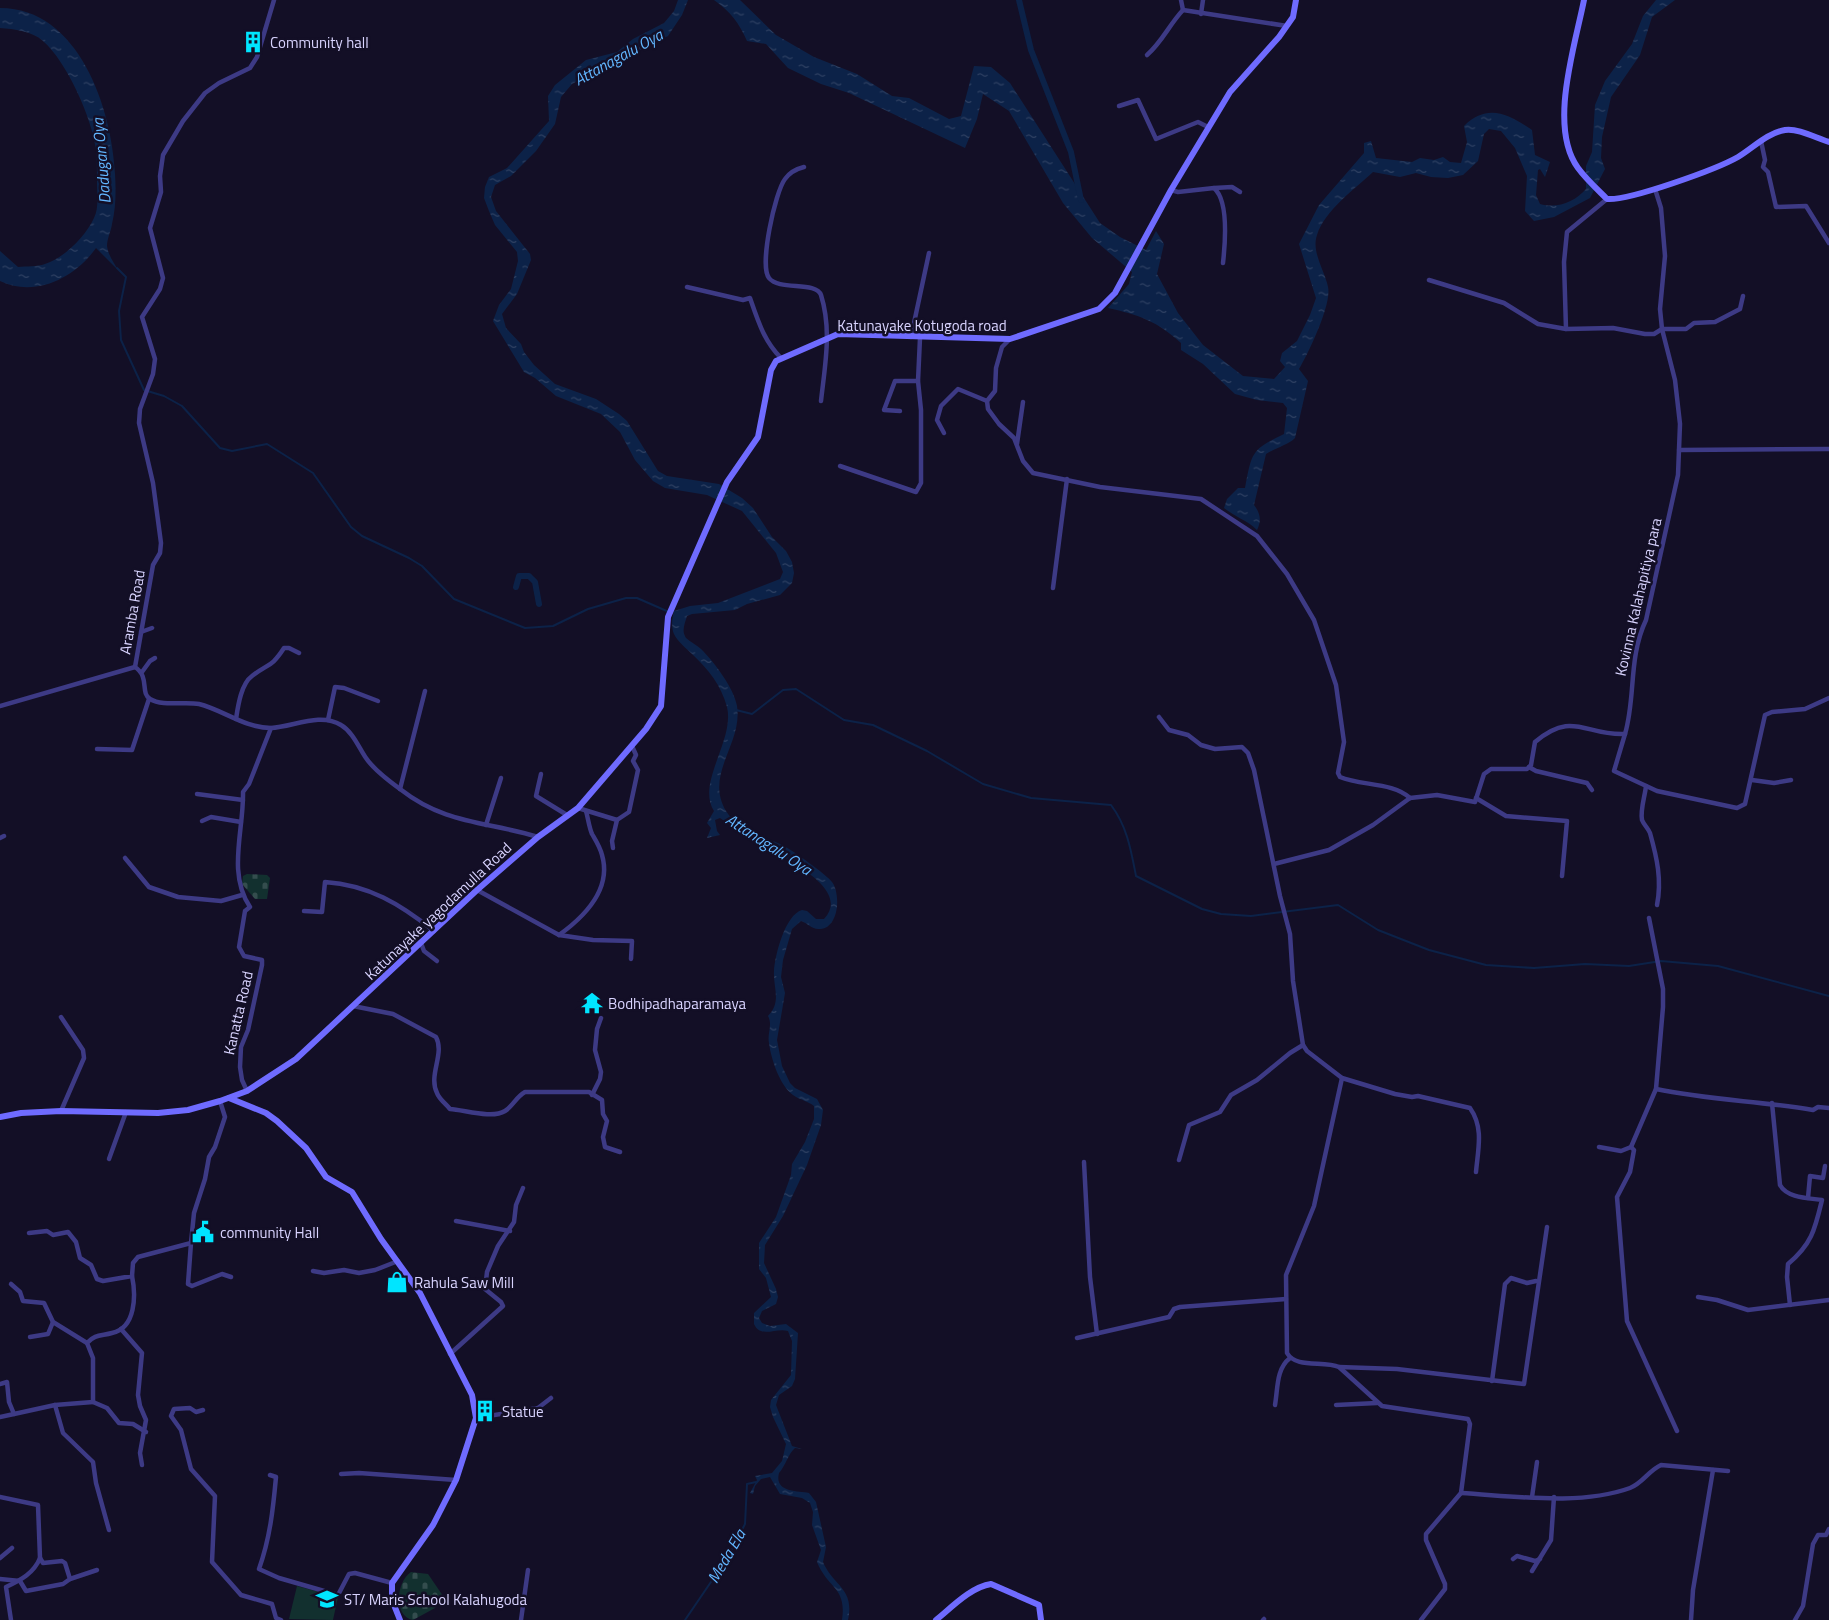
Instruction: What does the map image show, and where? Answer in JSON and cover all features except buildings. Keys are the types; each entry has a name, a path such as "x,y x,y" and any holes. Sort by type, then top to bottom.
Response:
{"main road":[{"name":"Katunayake Kotugoda road","path":"781,358 838,334 920,338 1010,339 1099,309 1116,293 1171,190 1230,92 1293,17 1296,0"},
{"path":"1584,0 1563,111 1566,138 1577,167 1607,199 1616,200 1655,189 1736,158 1761,141 1786,130 1829,142"},
{"name":"Katunayake yagodamulla Road","path":"0,1118 21,1113 61,1111 126,1112 188,1110 229,1098 247,1090 296,1059 477,890 538,837 578,808 646,729 661,706 668,616 728,482 758,437 771,370 776,360 781,358"},
{"path":"229,1098 266,1113 277,1121 306,1148 318,1169 326,1177 352,1192 381,1239 420,1293 472,1395 476,1418 456,1480 433,1525 392,1583 392,1600 400,1620"},
{"path":"936,1620 961,1600 984,1585 991,1584 1039,1605 1041,1620"}],"street":[{"name":"Aramba Road","path":"149,699 146,695 142,672 135,667 153,565 160,553 162,543 153,483 139,423 140,408 155,359 142,317 160,289 163,278 150,228 161,192 160,176 163,155 183,121 206,93 219,83 250,68 257,57 274,0"},
{"path":"1181,0 1183,10"},
{"path":"1201,14 1203,0"},
{"path":"1183,10 1287,26"},
{"path":"1148,56 1159,44 1167,27 1183,10"},
{"path":"1119,106 1138,100 1156,139 1198,122 1208,127"},
{"path":"1761,141 1766,160 1763,167 1768,172 1776,207 1806,206 1829,243"},
{"path":"804,167 794,169 785,179 777,197 769,230 766,272 769,279 776,284 818,290 828,337 821,401"},
{"path":"1171,190 1178,192 1232,187 1240,192"},
{"path":"1214,188 1218,191 1224,214 1226,241 1223,263"},
{"name":"Kovinna Kalahapitiya para","path":"1646,786 1638,780 1624,777 1614,771 1625,734 1631,677 1639,634 1646,620 1678,475 1680,424 1674,380 1662,329 1660,309 1665,256 1661,208 1655,189"},
{"path":"1566,329 1564,262 1567,232 1607,199"},
{"path":"911,337 928,253"},
{"path":"1428,280 1504,303 1538,324 1566,329 1613,328 1645,334 1654,334 1662,329 1686,329 1694,323 1714,322 1740,309 1742,296"},
{"path":"687,287 743,300 750,298 761,330 772,349 781,358"},
{"path":"840,466 916,492 921,483 921,410 918,381 920,338"},
{"path":"987,400 995,392 996,368 1002,347 1010,339"},
{"path":"900,411 884,410 895,381 918,381"},
{"path":"944,433 937,420 941,406 958,389 987,400"},
{"path":"987,400 988,409 999,424 1014,438 1023,461 1033,473 1048,478 1067,478 1100,486 1201,499 1257,536 1286,574 1314,620 1336,685 1344,742 1338,773 1340,777 1389,788 1406,794 1410,798"},
{"path":"1017,445 1023,402"},
{"path":"1679,450 1829,449"},
{"path":"1052,588 1067,478"},
{"path":"141,632 152,628"},
{"path":"236,719 245,687 251,677 274,663 284,648 289,648 299,653"},
{"path":"142,672 150,661 156,658"},
{"path":"0,706 135,667"},
{"path":"328,720 335,687 344,688 378,701"},
{"path":"400,789 425,691"},
{"path":"1656,905 1660,885 1659,872 1649,830 1643,822 1642,815 1646,786 1679,797 1737,808 1745,804 1752,780 1765,715 1772,712 1805,709 1829,698"},
{"path":"97,749 132,750 149,699 199,704 236,719 271,728 328,720 342,725 367,760 400,789 426,807 465,822 538,837"},
{"path":"1159,717 1170,730 1188,735 1201,745 1215,749 1242,748 1248,753 1254,770 1290,934 1293,981 1303,1045 1307,1051 1342,1078 1395,1094 1412,1097 1418,1096 1470,1108 1478,1119 1480,1132 1476,1172"},
{"path":"1274,864 1329,850 1373,826 1410,798 1437,795 1475,802 1484,774 1491,769 1527,770 1536,742 1557,727 1570,724 1614,735 1625,734"},
{"name":"Kanatta Road","path":"247,1090 242,1080 240,1066 241,1047 248,1030 262,960 244,956 239,948 245,911 250,907 242,895 238,866 243,792 249,784 271,728"},
{"path":"613,848 612,841 617,820 629,812 638,770 633,760 636,755 632,746"},
{"path":"1529,767 1536,771 1587,782 1592,790"},
{"path":"542,774 536,796 567,815"},
{"path":"486,825 501,778"},
{"path":"1752,780 1774,783 1791,780"},
{"path":"197,794 243,800"},
{"path":"1476,798 1506,816 1566,821 1562,876"},
{"path":"578,808 617,820"},
{"path":"559,935 578,921 593,902 603,883 603,858 599,844 591,833 586,811"},
{"path":"202,822 211,816 241,822"},
{"path":"126,858 149,887 178,897 221,901 242,895"},
{"path":"304,911 322,912 325,882 339,883 362,887 386,897 395,906 434,931"},
{"path":"477,890 559,935 593,940 632,941 632,959"},
{"path":"1599,1147 1621,1151 1631,1147 1656,1089 1663,1008 1649,918"},
{"path":"421,943 424,952 437,961"},
{"path":"353,1006 394,1014 436,1036 438,1053 434,1083 437,1094 450,1108 490,1114 503,1112 512,1106 516,1098 525,1092 589,1092 592,1095 597,1095 602,1100 603,1114 607,1122 603,1137 605,1147 620,1152"},
{"path":"61,1017 83,1050 84,1058 61,1111"},
{"path":"592,1095 600,1079 601,1072 595,1050 597,1029 601,1018"},
{"path":"1179,1160 1189,1125 1220,1112 1231,1094 1256,1080 1290,1052 1303,1045"},
{"path":"1342,1078 1314,1206 1288,1267 1286,1298 1287,1354 1290,1358 1302,1363 1397,1369 1524,1384 1548,1227"},
{"path":"1656,1089 1679,1094 1772,1103 1813,1110 1818,1107 1829,1108"},
{"path":"220,1101 225,1117 215,1147 209,1157 205,1178 194,1213 188,1284 192,1286 222,1274 231,1277"},
{"path":"1772,1103 1780,1185 1783,1190 1808,1198 1822,1200 1813,1236 1804,1251 1788,1264 1787,1277 1790,1305"},
{"path":"109,1159 126,1112"},
{"path":"1631,1147 1634,1150 1630,1172 1616,1197 1628,1321 1677,1431"},
{"path":"1084,1162 1090,1277 1097,1334"},
{"path":"1808,1198 1810,1176 1823,1178 1825,1166"},
{"path":"450,1354 465,1338 503,1306 502,1302 485,1289 488,1272 498,1246 510,1232 514,1222 516,1205 524,1188"},
{"path":"456,1221 510,1232"},
{"path":"29,1233 47,1231 53,1235 68,1232 76,1242 80,1258 91,1265 97,1279 103,1281 132,1276"},
{"path":"87,1343 94,1335 113,1333 121,1329 131,1316 134,1306 133,1264 138,1257 191,1243"},
{"path":"313,1272 324,1273 344,1270 359,1273 375,1270 398,1261"},
{"path":"1492,1380 1505,1284 1511,1278 1527,1283 1536,1281"},
{"path":"11,1284 20,1292 23,1301 44,1302 53,1322 87,1343 93,1358 93,1402"},
{"path":"1698,1297 1717,1300 1748,1310 1829,1300"},
{"path":"1077,1338 1169,1317 1174,1310 1180,1307 1286,1298"},
{"path":"30,1337 48,1334 53,1322"},
{"path":"121,1329 142,1354 138,1395 146,1420 146,1432 140,1453 142,1465"},
{"path":"1275,1405 1279,1373 1282,1364 1290,1358"},
{"path":"1339,1366 1377,1403"},
{"path":"0,1384 7,1382 9,1402 14,1414"},
{"path":"476,1418 538,1408 551,1398"},
{"path":"0,1417 55,1405 93,1402 107,1408 119,1423 133,1424 146,1432"},
{"path":"1336,1405 1377,1403 1397,1409 1468,1419 1470,1424 1461,1493 1426,1534 1426,1540 1445,1588 1420,1620"},
{"path":"55,1405 63,1433 93,1462 96,1483 110,1530"},
{"path":"203,1410 196,1412 190,1408 174,1409 171,1416 181,1430 191,1469 215,1496 212,1562 241,1595 272,1604 276,1618 281,1620"},
{"path":"1532,1497 1537,1462"},
{"path":"1461,1493 1582,1498 1640,1484 1652,1470 1661,1465 1728,1471"},
{"path":"1691,1620 1693,1590 1713,1470"},
{"path":"341,1474 359,1472 456,1480"},
{"path":"270,1475 276,1477 272,1524 268,1544 259,1569 279,1578 338,1595 348,1574 355,1573 392,1583"},
{"path":"0,1497 38,1505 40,1558 36,1567 20,1581 6,1586 10,1620"},
{"path":"1532,1571 1551,1540 1554,1497"},
{"path":"1795,1620 1803,1606 1813,1544 1818,1535 1827,1535 1829,1528"},
{"path":"0,1558 12,1548"},
{"path":"1513,1559 1517,1556 1535,1561 1540,1559"},
{"path":"40,1558 43,1563 62,1561 65,1563 70,1579"},
{"path":"20,1581 26,1591 32,1591 63,1584 70,1579 97,1570"},
{"path":"523,1620 528,1570"},
{"path":"0,1579 20,1581"}],"green space":[{"path":"247,874 267,875 270,878 267,899 255,899 242,884 243,876"},
{"path":"411,1572 428,1574 443,1596 435,1608 413,1620 402,1612 399,1598 402,1583"},
{"path":"297,1586 338,1597 333,1620 289,1619"}],"water":[{"name":"Attanagalu Oya","path":"678,0 688,0 682,15 668,36 572,84 561,97 555,124 536,151 511,176 495,185 491,197 496,211 530,254 531,260 517,294 502,314 506,328 521,344 524,352 534,365 555,384 596,399 619,414 627,421 658,471 667,476 719,484 742,498 753,508 772,537 786,551 792,562 794,573 792,583 780,595 747,604 735,610 692,614 687,616 684,630 686,638 701,649 723,676 732,691 737,706 735,733 721,772 719,784 720,797 726,811 731,818 744,828 784,846 801,857 832,882 837,894 835,917 831,923 826,927 817,929 801,921 792,929 783,960 781,977 785,993 777,1040 782,1066 790,1083 795,1088 817,1099 823,1110 821,1125 807,1165 783,1216 765,1245 764,1263 778,1297 776,1304 762,1311 759,1318 762,1323 770,1326 786,1324 798,1333 795,1379 792,1386 779,1395 776,1405 792,1446 802,1449 795,1448 793,1450 779,1473 778,1479 783,1487 792,1491 809,1493 816,1502 826,1547 823,1562 846,1594 849,1609 848,1620 842,1620 843,1609 839,1594 821,1571 817,1562 821,1550 812,1525 813,1512 810,1503 802,1498 780,1494 770,1477 761,1479 755,1486 753,1494 750,1493 757,1480 755,1476 772,1473 782,1461 786,1444 770,1407 771,1400 791,1375 792,1341 788,1331 765,1332 761,1331 754,1324 754,1313 771,1297 766,1278 759,1269 759,1243 776,1217 791,1175 792,1164 805,1142 814,1119 814,1106 788,1091 780,1079 772,1057 768,1016 775,1005 774,971 779,946 786,927 796,913 802,910 807,911 816,919 824,919 830,907 829,896 822,885 811,875 757,843 720,818 715,820 717,831 720,835 707,838 711,828 707,823 714,811 710,800 712,774 726,733 727,707 714,678 678,640 672,625 674,611 690,606 718,603 780,579 783,572 776,553 742,511 707,495 665,488 653,481 635,460 620,432 601,414 556,396 535,378 524,372 493,321 499,305 511,289 518,261 517,252 495,225 484,198 485,187 489,177 507,168 549,121 548,96 555,85 586,60 617,52 633,39 664,23 674,11"},
{"path":"714,0 740,0 776,35 814,57 857,74 892,96 909,98 949,119 961,116 974,66 991,67 1010,83 1100,223 1120,237 1146,250 1156,231 1164,244 1157,274 1178,313 1203,345 1243,376 1274,379 1285,367 1280,361 1282,353 1297,341 1316,298 1299,244 1319,205 1364,153 1364,143 1371,141 1376,158 1412,162 1420,158 1434,160 1443,157 1450,162 1461,163 1467,142 1464,126 1481,115 1498,113 1515,119 1532,130 1535,155 1550,162 1545,177 1540,169 1538,170 1536,195 1540,204 1553,206 1571,201 1586,189 1586,166 1592,152 1595,105 1605,81 1632,44 1643,16 1656,0 1675,0 1652,17 1640,55 1611,97 1602,137 1601,158 1605,169 1590,198 1554,217 1534,221 1525,211 1527,176 1515,148 1501,131 1489,129 1484,134 1478,161 1463,175 1448,178 1431,177 1416,173 1400,177 1373,172 1333,209 1321,226 1316,241 1317,255 1328,287 1328,295 1323,316 1299,369 1308,381 1295,438 1266,454 1254,505 1260,517 1257,530 1224,508 1227,499 1238,488 1245,488 1249,467 1259,449 1284,434 1287,408 1283,403 1257,400 1235,394 1203,364 1181,350 1181,343 1164,329 1138,316 1108,308 1129,284 1132,272 1092,238 1063,203 1009,111 983,94 977,119 965,148 849,93 821,84 788,68 766,44 747,41 734,18"},
{"name":"Dadugan Oya","path":"0,8 28,12 51,25 70,43 86,67 98,93 107,121 115,174 116,193 114,211 107,246 118,270 96,248 77,268 53,282 27,287 13,286 0,281 0,251 18,267 39,266 67,252 86,232 97,210 97,167 94,137 84,107 61,62 39,38 17,30 0,28"}],"waterway":[{"path":"1019,0 1031,50 1071,152 1081,200"},
{"path":"117,268 126,277 119,311 121,340 144,390 164,396 182,406 220,448 232,451 267,444 313,473 351,527 362,536 422,566 454,599 525,628 553,626 588,609 626,598 637,598 669,612"},
{"path":"516,587 519,576 529,576 535,582 539,604"},
{"path":"736,710 752,714 783,690 796,689 844,720 873,725 927,751 983,784 1031,798 1111,805 1125,830 1136,876 1202,909 1221,914 1251,916 1338,905 1378,930 1429,950 1486,965 1534,968 1585,964 1629,966 1661,961 1718,966 1829,996"},
{"name":"Meda Ela","path":"685,1620 728,1557 745,1524 747,1484 756,1482"}],"place":[{"name":"Community hall","path":"253,42"},
{"name":"Bodhipadhaparamaya","path":"592,1003"},
{"name":"community Hall","path":"203,1232"},
{"name":"Rahula Saw Mill","path":"397,1282"},
{"name":"Statue","path":"485,1411"},
{"name":"ST/ Maris School Kalahugoda","path":"327,1599"}]}
